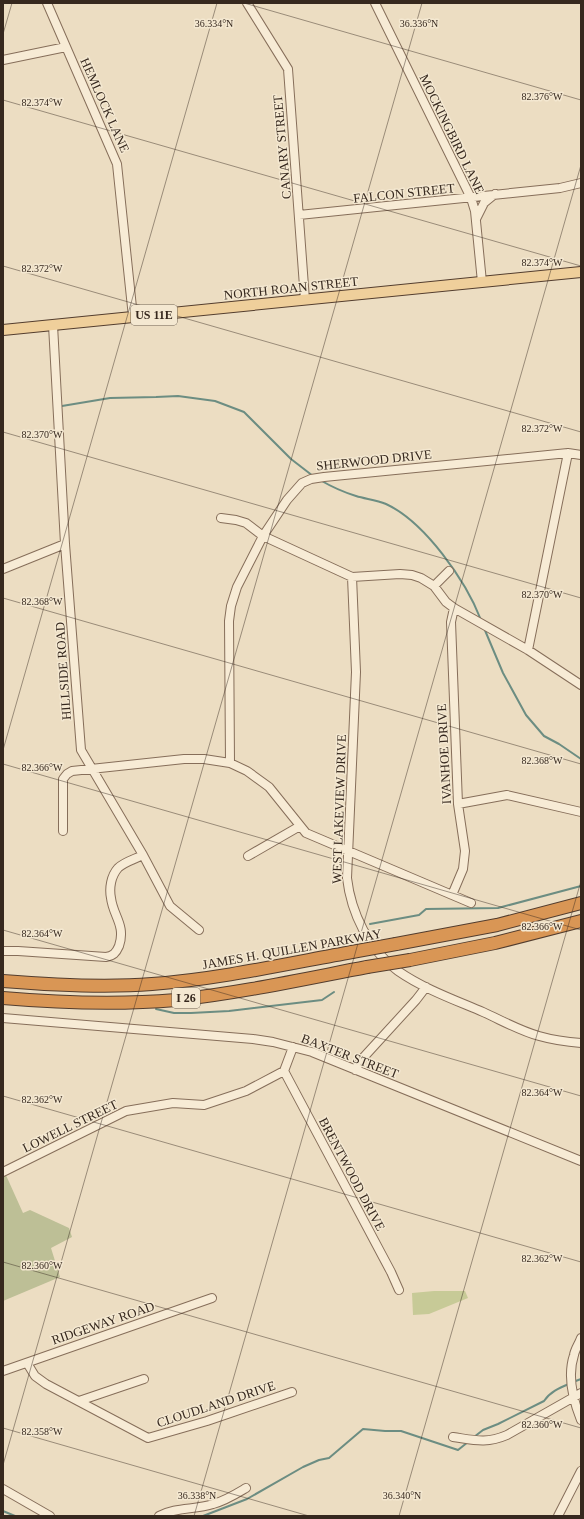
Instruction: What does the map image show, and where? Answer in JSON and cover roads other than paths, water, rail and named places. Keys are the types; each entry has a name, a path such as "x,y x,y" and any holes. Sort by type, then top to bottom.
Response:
{"highway":[{"name":"JAMES H. QUILLEN PARKWAY","path":"3,981 104,986 196,980 497,925 581,903"},
{"name":"I 26","path":"3,998 107,1004 175,1000 242,990 410,960 495,943 581,921"}],"main road":[{"name":"NORTH ROAN STREET","path":"3,330 581,272"}],"street":[{"name":"HEMLOCK LANE","path":"47,3 118,164 134,317"},
{"name":"CANARY STREET","path":"247,3 288,69 305,300"},
{"name":"MOCKINGBIRD LANE","path":"375,3 471,198 476,220 482,282"},
{"path":"3,60 66,48"},
{"name":"FALCON STREET","path":"299,215 560,188 581,183"},
{"path":"476,220 484,203 495,194"},
{"name":"HILLSIDE ROAD","path":"53,325 65,544 81,750 143,855 170,906 199,930"},
{"path":"528,650 568,453"},
{"name":"SHERWOOD DRIVE","path":"230,763 229,621 231,606 244,572 264,536 294,491 302,483 311,479 568,453 581,455"},
{"path":"221,518 246,523 264,536 352,577 386,574 412,575 421,578 434,586 446,602 454,608 528,650 581,685"},
{"path":"3,569 65,544"},
{"path":"434,586 448,571"},
{"name":"WEST LAKEVIEW DRIVE","path":"352,577 356,672 347,850 348,890 366,935 382,956 398,971 426,987 538,1036 559,1041 581,1043"},
{"name":"IVANHOE DRIVE","path":"452,896 465,860 458,804 450,622 454,608"},
{"path":"63,831 63,779 72,771 204,758 230,763 247,771 269,787 306,833 471,903"},
{"path":"458,804 507,795 581,812"},
{"path":"248,856 300,826"},
{"path":"3,951 106,957 111,956 115,953 121,937 119,919 111,900 111,883 114,874 119,867 143,855"},
{"path":"356,1070 362,1059 426,987"},
{"name":"BAXTER STREET","path":"3,1018 254,1038 293,1047 312,1052 581,1161"},
{"path":"284,1071 293,1047"},
{"name":"LOWELL STREET","path":"3,1172 126,1111 173,1103 204,1105 246,1091 284,1071"},
{"name":"BRENTWOOD DRIVE","path":"284,1071 392,1272 399,1290"},
{"name":"RIDGEWAY ROAD","path":"3,1371 212,1298"},
{"path":"581,1338 574,1356 570,1376 577,1395 581,1420"},
{"name":"CLOUDLAND DRIVE","path":"27,1363 35,1376 46,1384 148,1438 207,1421 292,1392"},
{"path":"79,1401 144,1379"},
{"path":"453,1437 487,1441 496,1440 577,1395"},
{"path":"558,1516 581,1471"},
{"path":"159,1516 168,1511 212,1505 229,1498 246,1488"},
{"path":"3,1489 50,1516"}],"waterway":[{"path":"62,406 110,398 178,396 215,401 244,412 291,459 313,476"},
{"path":"320,480 347,493 386,504 415,524 429,538 455,571 481,620"},
{"path":"484,628 503,673 526,715 544,736 581,759"},
{"path":"370,924 419,915 426,909 498,908 581,886"},
{"path":"156,1009 174,1013 229,1011 322,1000 334,992"},
{"path":"573,1382 581,1379"},
{"path":"474,1437 483,1430 544,1401 552,1393 569,1384"},
{"path":"203,1516 247,1499 303,1467 319,1460 329,1458 363,1429 401,1431 458,1450 468,1442"},
{"path":"3,1511 15,1516"}]}
